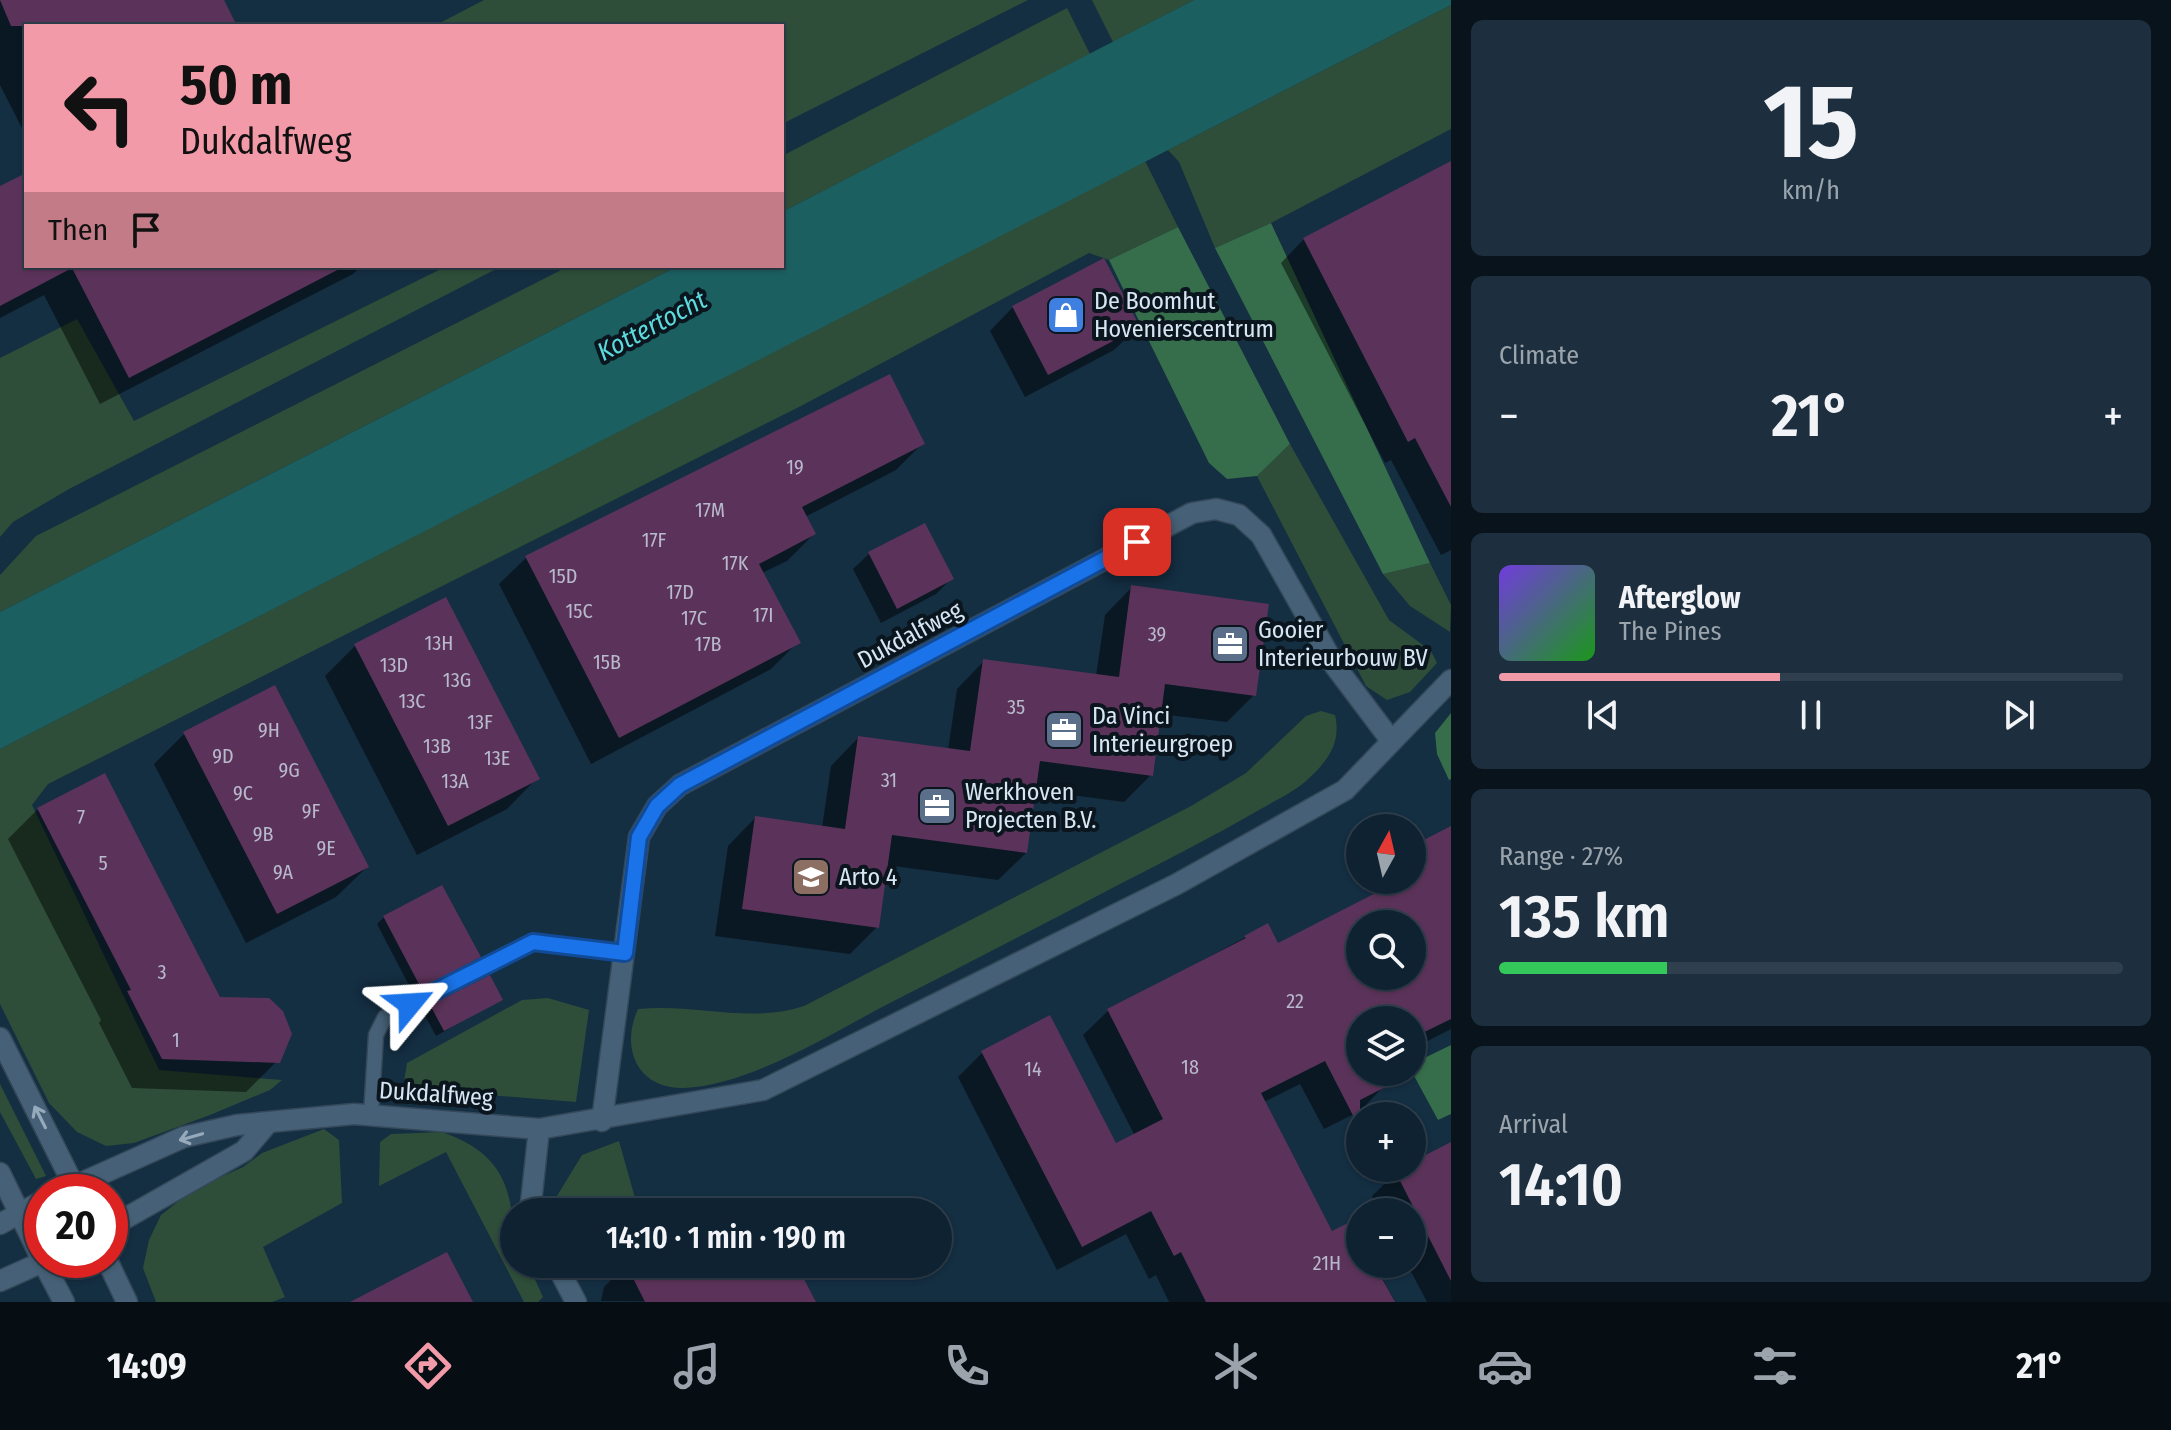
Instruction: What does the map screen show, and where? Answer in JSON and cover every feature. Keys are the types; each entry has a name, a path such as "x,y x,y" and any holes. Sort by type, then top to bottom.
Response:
{"street":[{"name":"Dukdalfweg","path":"602,1121 639,837 657,806 680,785 1192,513 1216,509 1239,515 1261,535 1335,666 1390,739"},
{"name":"Dukdalfweg","path":"105,1174 184,1137 237,1125 267,1124 312,1116 371,1115 539,1129 602,1121 763,1090 928,1011 1177,884 1345,790 1390,739 1451,680"},
{"path":"0,1038 64,1174"},
{"path":"128,1217 244,1151 267,1124"},
{"path":"532,1198 539,1129"},
{"path":"0,1173 24,1218"},
{"path":"0,1224 24,1208"},
{"path":"0,1281 24,1270"},
{"path":"53,1278 64,1302"},
{"path":"116,1278 127,1302"},
{"path":"563,1278 576,1302"}],"lane":[{"path":"371,1115 376,1035 385,1017 533,942 625,953"}],"shaded area":[{"path":"484,0 1028,0 784,123 784,24 438,24"},
{"path":"1092,0 1194,0 1113,42"},
{"path":"1451,5 1451,129 1271,223 1215,248 1179,162 1168,150"},
{"path":"1067,8 1090,54 784,211 784,155"},
{"path":"1145,161 1178,227 1109,260 1089,253 801,406 48,784 32,805 159,1070 282,1080 270,1090 210,1115 134,1143 106,1146 77,1132 49,1103 0,1004 0,749"},
{"path":"1271,223 1430,563 1383,574 1215,248"},
{"path":"1178,227 1290,444 1257,476 1227,479 1209,463 1109,260"},
{"path":"443,268 498,268 69,489 13,522 0,537 0,358 77,319 134,421"},
{"path":"565,268 674,268 0,612 0,575 36,536"},
{"path":"1290,444 1389,620 1431,651 1437,663 1410,692 1387,700 1366,686 1257,476"},
{"path":"1430,563 1451,605 1450,632 1410,606 1383,574"},
{"path":"1321,711 1335,715 1334,744 1320,768 1294,790 1190,848 813,1044 735,1078 684,1088 654,1082 637,1064 631,1038 638,1009 763,1013 804,1006 1191,806 1246,773 1306,716"},
{"path":"1451,713 1449,780 1437,754 1435,733"},
{"path":"548,998 589,1010 576,1102 403,1088 407,1063 522,1000"},
{"path":"1451,1045 1451,1114 1438,1120 1420,1086 1426,1086 1426,1057"},
{"path":"0,1084 45,1174 33,1174 0,1112"},
{"path":"324,1129 339,1140 342,1203 263,1247 285,1297 272,1302 156,1302 143,1268 149,1240 161,1215 194,1189 243,1167 262,1153"},
{"path":"442,1132 482,1153 495,1167 508,1198 500,1198 500,1256 446,1152 379,1186 380,1142 391,1134"},
{"path":"619,1141 635,1198 556,1198 582,1155"},
{"path":"512,1278 534,1278 543,1297 538,1302 524,1302"}],"water":[{"name":"Kottertocht","path":"1194,0 1451,0 1451,5 0,749 0,612 674,268 784,268 784,211"}],"building":[{"path":"0,0 224,0 236,24 24,24 11,26"},
{"path":"1451,161 1451,507 1415,438 1408,442 1303,238"},
{"path":"24,174 24,268 72,268 0,306 0,186"},
{"path":"1104,258 1140,327 1048,375 1012,306"},
{"path":"72,268 341,268 129,378"},
{"path":"890,374 925,444 802,507 816,534 759,564 801,643 619,738 525,556"},
{"path":"925,523 954,579 897,609 868,552"},
{"path":"1131,585 1269,604 1256,696 1165,684 1153,776 1040,761 1027,853 892,835 879,928 742,909 755,816 845,829 858,736 970,751 983,659 1119,677"},
{"path":"446,597 540,779 448,826 354,644"},
{"path":"275,685 369,867 277,914 183,732"},
{"path":"105,773 220,997 269,998 283,1011 292,1034 280,1063 162,1059 127,991 131,990 37,808"},
{"path":"1451,826 1451,1019 1426,1031 1426,1006 1346,1006 1346,1086 1388,1086 1360,1102 1346,1102 1325,1061 1261,1093 1332,1231 1346,1224 1346,1278 1382,1278 1395,1302 1206,1302 1181,1252 1174,1256 1151,1211 1082,1247 981,1051 1050,1015 1116,1143 1163,1119 1107,1009 1246,938 1244,936 1268,923 1278,943 1374,894 1426,894 1426,839"},
{"path":"442,885 481,957 421,988 383,916"},
{"path":"490,975 503,1000 444,1031 430,1005"},
{"path":"1451,1142 1451,1281 1426,1232 1426,1198 1409,1198 1401,1182 1426,1182 1426,1155"},
{"path":"447,1252 473,1302 350,1302 402,1275"},
{"path":"633,1278 803,1278 816,1302 645,1302"}],"place":[{"name":"De Boomhut Hovenierscentrum","path":"1066,315"},
{"name":"Gooier Interieurbouw BV","path":"1230,644"},
{"name":"Da Vinci Interieurgroep","path":"1064,730"},
{"name":"Werkhoven Projecten B.V.","path":"937,806"},
{"name":"Arto 4","path":"811,877"}],"route":[{"path":"410,1004 533,942 625,953 639,837 657,806 680,785 1137,542"}]}
